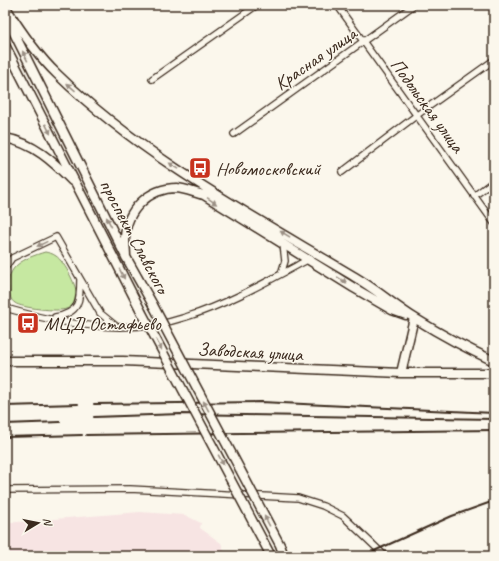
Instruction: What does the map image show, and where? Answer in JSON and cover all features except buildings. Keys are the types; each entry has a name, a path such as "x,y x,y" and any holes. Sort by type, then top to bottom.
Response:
{"street":[{"path":"152,79 257,5"},
{"name":"Подольская улица","path":"337,5 494,223"},
{"name":"Красная улица","path":"234,134 414,5"},
{"path":"5,6 25,37 56,74 98,110 155,154 222,198 376,289 414,318"},
{"name":"проспект Славского","path":"5,15 126,257 280,545 284,556"},
{"name":"проспект Славского","path":"5,45 141,311 271,556"},
{"path":"342,172 417,115 494,60"},
{"path":"5,138 24,143 38,150 56,163 79,189"},
{"path":"474,196 494,181"},
{"path":"126,257 125,238 127,225 136,207 147,196 171,189 185,190 204,195 392,310 414,318 494,361"},
{"path":"5,268 12,258 56,237 100,313 117,327"},
{"path":"281,274 286,261 283,243"},
{"path":"5,302 9,309 51,318 117,327 144,326 186,317 281,274 318,254"},
{"path":"51,318 68,314 76,309 80,302 80,278"},
{"path":"401,373 414,318"},
{"name":"Заводская улица","path":"5,361 116,361 401,373 494,373"},
{"path":"5,490 130,490 298,498 323,506 343,516 385,556"}],"shaded area":[{"path":"140,512 185,515 201,523 200,528 221,543 226,556 5,556 5,523"}],"green space":[{"path":"45,252 53,254 59,259 67,269 74,283 77,295 72,305 68,308 62,310 48,310 32,308 19,305 11,299 9,282 13,269 24,260"}],"railway":[{"path":"94,404 261,402 494,413"},
{"path":"5,406 78,404"},
{"path":"94,417 180,414 494,419"},
{"path":"5,424 60,422"},
{"path":"86,435 494,430"},
{"path":"5,437 82,435"},
{"path":"363,556 452,516 494,501"}],"place":[{"name":"Новомосковский","path":"200,168"},
{"name":"МЦД Остафьево","path":"28,323"}]}
